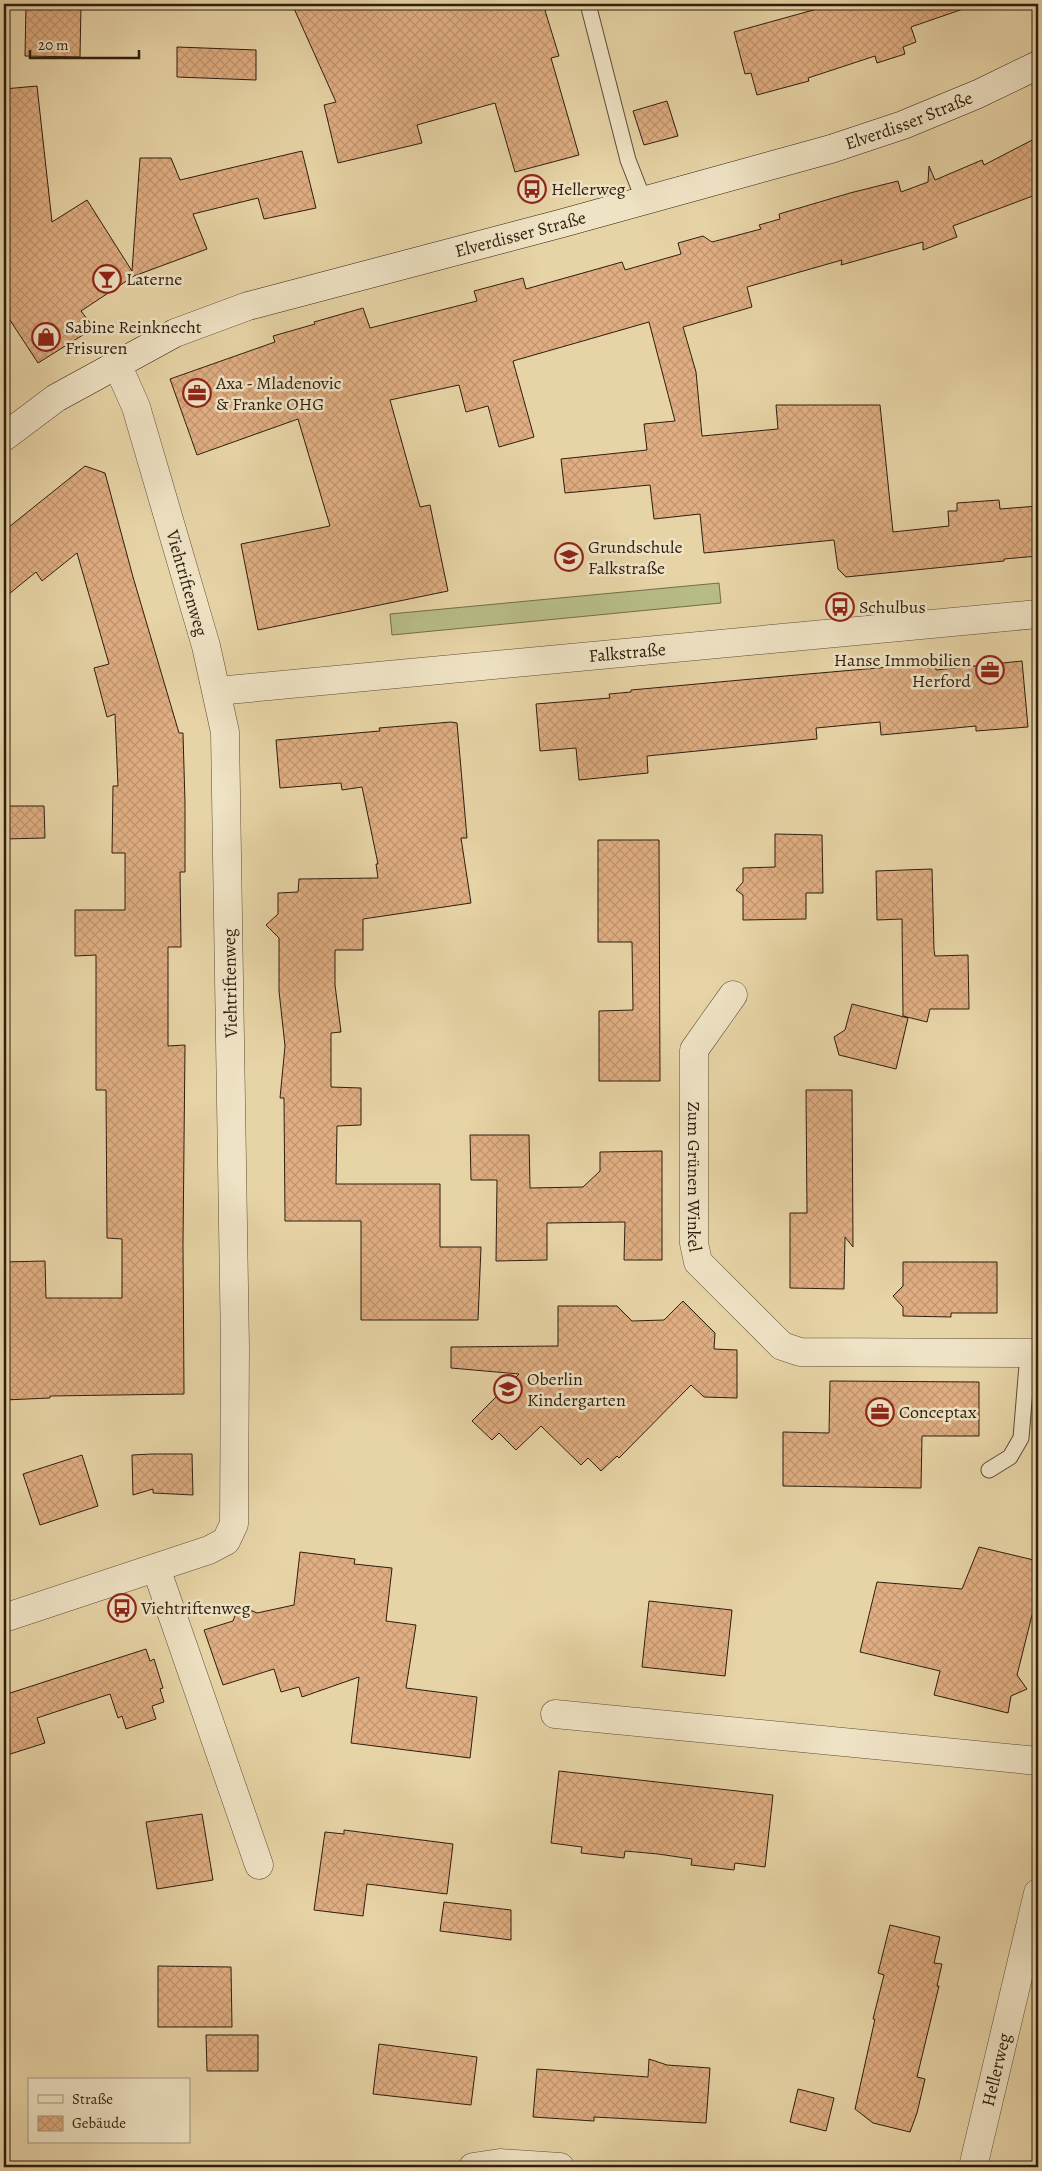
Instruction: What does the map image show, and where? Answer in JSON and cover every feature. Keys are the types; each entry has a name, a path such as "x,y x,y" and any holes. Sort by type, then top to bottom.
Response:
{"street":[{"name":"Elverdisser Straße","path":"7,427 175,332 248,306 644,201 831,149 903,125 978,94 1038,65"},
{"name":"Viehtriftenweg","path":"4,1618 210,1550 226,1541 234,1524 235,1348 225,732 206,646 136,407 117,364"},
{"name":"Falkstraße","path":"217,691 1038,614"},
{"name":"Zum Grünen Winkel","path":"733,995 694,1050 694,1243 698,1262 782,1346 800,1352 1033,1353"},
{"path":"156,1568 259,1865"},
{"path":"555,1714 1038,1761"},
{"name":"Hellerweg","path":"973,2167 1029,1973 1038,1894"},
{"path":"473,2167 500,2163 560,2167"}],"lane":[{"path":"588,4 628,160 644,201"},
{"path":"989,1470 1010,1457 1021,1438 1033,1353"}],"green space":[{"path":"719,583 721,603 392,635 390,614"}],"building":[{"path":"26,4 81,4 80,57 25,56"},
{"path":"292,4 543,4 559,56 551,58 579,155 515,172 495,103 417,125 422,143 338,163 324,105 336,102"},
{"path":"835,4 965,4 966,8 911,27 916,42 903,47 905,54 877,63 875,56 808,78 809,81 757,95 751,73 745,74 734,32"},
{"path":"177,47 256,50 256,80 177,77"},
{"path":"37,86 52,222 87,200 132,271 140,158 171,158 180,180 302,151 316,208 264,219 258,198 193,214 207,249 134,276 81,311 94,328 38,363 4,311 4,89"},
{"path":"667,101 678,136 644,145 633,111"},
{"path":"1038,137 1038,194 953,226 957,237 923,250 923,242 841,265 842,260 747,287 752,307 683,327 696,372 702,436 778,429 776,405 880,405 893,532 949,526 948,511 957,511 957,503 999,500 1000,509 1038,506 1038,556 846,577 838,569 834,540 704,553 700,514 654,519 650,485 565,493 561,459 647,450 644,424 675,421 649,322 513,361 534,437 499,447 488,406 466,412 459,385 390,400 420,507 430,505 448,591 258,630 241,544 330,526 298,419 197,455 170,379 275,342 273,336 363,308 370,328 477,301 474,291 523,278 526,289 622,262 625,270 681,254 678,243 703,236 712,242 761,229 759,225 780,219 779,214 850,193 898,181 901,192 928,182 929,166 935,180 982,160 984,165"},
{"path":"85,466 105,473 133,577 179,733 183,733 185,872 180,872 181,947 168,947 168,1046 185,1045 184,1394 50,1396 50,1398 4,1400 4,1262 45,1261 46,1298 122,1298 122,1239 107,1238 106,1090 96,1090 96,955 75,956 75,910 125,910 125,853 112,853 113,786 118,786 115,714 107,717 94,668 109,664 77,553 42,581 36,572 4,598 4,531"},
{"path":"1022,661 1028,727 976,731 976,726 881,735 880,722 816,728 817,739 647,756 648,773 579,780 576,748 540,751 536,704 610,698 609,694 631,692 631,690 785,676 935,663 936,670"},
{"path":"457,723 467,838 461,838 471,903 363,919 363,950 335,950 335,985 341,1032 331,1033 331,1087 361,1088 361,1125 337,1126 336,1184 440,1184 440,1247 481,1247 478,1320 361,1320 361,1221 285,1221 284,1098 280,1098 285,1046 279,991 279,938 266,925 278,914 278,893 298,892 299,879 378,878 376,864 378,864 362,787 342,790 341,783 280,788 276,740 380,731 379,728"},
{"path":"4,806 44,806 45,838 4,839"},
{"path":"775,834 822,835 823,893 806,893 806,919 743,920 743,895 736,890 743,882 743,868 775,867"},
{"path":"598,840 659,840 660,1081 599,1081 599,1011 633,1010 632,942 598,942"},
{"path":"932,869 935,956 968,955 969,1009 930,1009 927,1022 903,1016 902,919 877,920 876,871"},
{"path":"852,1004 908,1018 896,1069 839,1055 834,1037 845,1030"},
{"path":"806,1090 852,1090 853,1247 845,1237 844,1289 790,1288 790,1213 807,1213"},
{"path":"470,1135 529,1135 530,1188 583,1187 600,1171 600,1152 662,1151 662,1260 624,1260 625,1222 547,1223 547,1260 496,1261 497,1180 471,1180"},
{"path":"903,1262 997,1262 997,1313 951,1313 951,1317 903,1316 903,1307 893,1296 903,1286"},
{"path":"683,1301 715,1333 714,1349 737,1350 737,1398 704,1397 691,1385 619,1458 617,1456 601,1471 588,1458 581,1465 541,1426 516,1450 499,1433 492,1440 472,1421 519,1374 451,1368 451,1347 558,1346 558,1306 617,1306 632,1321 664,1320"},
{"path":"830,1381 979,1382 979,1436 922,1436 921,1488 783,1486 783,1432 829,1433"},
{"path":"192,1454 193,1495 153,1493 153,1489 133,1495 132,1455"},
{"path":"82,1455 98,1506 40,1525 23,1474"},
{"path":"979,1547 1038,1561 1038,1608 1034,1607 1017,1675 1027,1689 1011,1696 1008,1713 934,1695 940,1671 860,1652 877,1582 962,1589"},
{"path":"300,1552 355,1559 354,1564 392,1568 386,1621 416,1625 406,1688 477,1697 470,1758 351,1743 359,1677 302,1697 299,1687 281,1692 274,1669 223,1685 204,1630 233,1621 239,1605 257,1613 294,1605"},
{"path":"649,1601 732,1610 725,1676 642,1667"},
{"path":"146,1649 150,1661 154,1659 163,1688 160,1689 164,1702 152,1706 156,1719 126,1729 122,1716 118,1718 110,1694 37,1718 45,1743 4,1756 4,1695"},
{"path":"559,1771 773,1795 765,1867 735,1863 734,1870 691,1865 692,1859 625,1851 624,1858 581,1853 582,1847 551,1843"},
{"path":"202,1814 213,1880 157,1889 146,1822"},
{"path":"344,1830 453,1844 447,1894 367,1884 363,1916 314,1910 325,1832 344,1834"},
{"path":"444,1902 511,1910 511,1940 440,1931"},
{"path":"890,1925 940,1937 934,1963 942,1964 937,1986 939,1986 917,2077 925,2079 917,2113 910,2132 873,2123 855,2109 884,1975 878,1973"},
{"path":"158,1966 231,1967 232,2027 158,2027"},
{"path":"206,2035 258,2035 258,2071 207,2071"},
{"path":"379,2044 477,2057 471,2105 373,2094"},
{"path":"649,2059 667,2065 710,2068 706,2123 594,2117 594,2121 533,2117 537,2069 648,2077"},
{"path":"798,2089 834,2098 826,2131 790,2122"}],"place":[{"name":"Hellerweg","path":"532,189"},
{"name":"Laterne","path":"107,279"},
{"name":"Sabine Reinknecht Frisuren","path":"46,337"},
{"name":"Axa - Mladenovic & Franke OHG","path":"197,393"},
{"name":"Grundschule Falkstraße","path":"569,557"},
{"name":"Schulbus","path":"840,607"},
{"name":"Hanse Immobilien Herford","path":"990,670"},
{"name":"Oberlin Kindergarten","path":"508,1389"},
{"name":"Conceptax","path":"880,1412"},
{"name":"Viehtriftenweg","path":"122,1608"}]}
